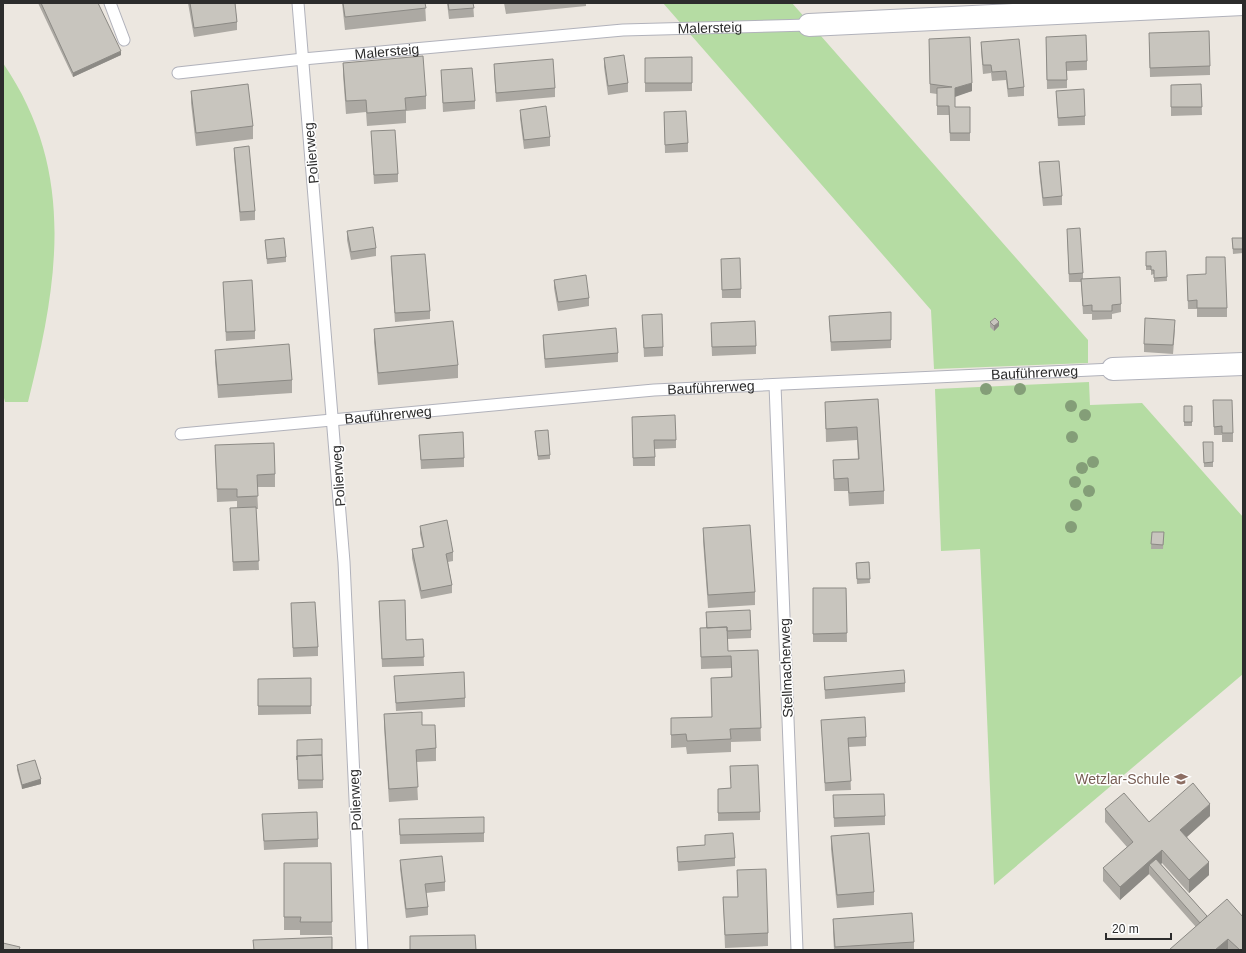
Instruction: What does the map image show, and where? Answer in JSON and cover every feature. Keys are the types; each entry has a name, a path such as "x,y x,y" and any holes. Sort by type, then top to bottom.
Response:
{"street":[{"name":"Malersteig","path":"809,25 1243,4"},
{"name":"Bauführerweg","path":"1112,369 1243,364"}],"lane":[{"path":"110,3 124,40"},
{"name":"Polierweg","path":"298,3 344,562 362,950"},
{"name":"Malersteig","path":"178,73 303,59 623,30 809,25"},
{"name":"Bauführerweg","path":"181,434 654,390 1112,369"},
{"name":"Stellmacherweg","path":"775,385 797,950"}],"green space":[{"path":"663,3 792,3 1088,340 1088,363 934,369 931,310"},
{"path":"3,63 27,104 42,145 51,186 54,228 53,271 39,358 28,402 5,402 3,394"},
{"path":"1089,382 1090,405 1142,403 1243,517 1243,674 994,885 980,549 941,551 935,389"}],"building":[{"path":"41,3 98,3 121,51 73,73"},
{"path":"190,3 235,3 237,22 194,28"},
{"path":"343,3 425,3 426,8 345,17"},
{"path":"448,3 473,3 474,8 449,10"},
{"path":"1209,31 1210,66 1150,68 1149,33"},
{"path":"1086,35 1087,61 1066,62 1067,80 1047,80 1046,37"},
{"path":"970,37 972,83 955,88 955,107 970,107 970,133 950,133 949,106 937,106 937,88 952,87 930,84 929,39"},
{"path":"1019,39 1024,87 1008,89 1006,71 992,72 991,65 983,65 981,42"},
{"path":"624,55 628,83 608,86 604,58"},
{"path":"423,56 426,96 405,98 406,110 367,113 366,100 346,101 343,63"},
{"path":"692,57 692,83 645,83 645,58"},
{"path":"553,59 555,88 496,93 494,64"},
{"path":"472,68 475,101 443,103 441,70"},
{"path":"248,84 253,126 196,133 191,91"},
{"path":"1201,84 1202,107 1171,107 1171,85"},
{"path":"1084,89 1085,116 1058,118 1056,91"},
{"path":"546,106 550,137 524,140 520,110"},
{"path":"686,111 688,143 665,145 664,112"},
{"path":"395,130 398,174 374,175 371,131"},
{"path":"249,146 255,211 240,212 234,148"},
{"path":"1059,161 1062,196 1043,198 1039,162"},
{"path":"373,227 376,248 351,252 347,231"},
{"path":"1080,228 1083,273 1069,274 1067,229"},
{"path":"284,238 286,257 267,259 265,240"},
{"path":"1232,238 1243,238 1243,249 1233,249"},
{"path":"1166,251 1167,277 1154,278 1154,270 1151,270 1151,266 1146,266 1146,252"},
{"path":"425,254 430,311 395,313 391,256"},
{"path":"1206,257 1225,257 1227,308 1197,308 1197,300 1188,301 1187,275 1206,274"},
{"path":"740,258 741,289 722,290 721,259"},
{"path":"586,275 589,298 558,302 554,280"},
{"path":"1120,277 1121,304 1112,305 1112,311 1092,311 1092,305 1083,306 1081,279"},
{"path":"252,280 255,331 226,332 223,282"},
{"path":"891,312 891,340 831,342 829,316"},
{"path":"662,314 663,347 644,348 642,315"},
{"path":"995,318 999,322 994,326 990,322"},
{"path":"1145,318 1175,320 1173,345 1144,344"},
{"path":"453,321 458,365 378,373 374,329"},
{"path":"755,321 756,346 712,347 711,323"},
{"path":"616,328 618,353 545,359 543,335"},
{"path":"289,344 292,380 218,385 215,350"},
{"path":"878,399 884,491 849,493 848,478 834,479 833,460 859,459 857,427 826,429 825,402"},
{"path":"1213,400 1232,400 1233,433 1222,433 1222,426 1214,427"},
{"path":"1184,406 1192,406 1192,422 1184,422"},
{"path":"675,415 676,440 654,440 655,457 633,458 632,417"},
{"path":"548,430 550,455 538,456 535,431"},
{"path":"463,432 464,458 421,460 419,435"},
{"path":"1203,442 1213,442 1213,462 1204,463"},
{"path":"274,443 275,474 257,475 258,496 237,497 237,489 217,489 215,445"},
{"path":"256,507 259,561 233,562 230,508"},
{"path":"447,520 453,552 446,554 452,585 421,591 412,549 424,547 420,526"},
{"path":"750,525 755,592 708,595 703,528"},
{"path":"1152,532 1164,532 1163,545 1151,544"},
{"path":"869,562 870,579 857,579 856,563"},
{"path":"813,588 846,588 847,633 813,634"},
{"path":"405,600 406,640 423,639 424,657 382,659 379,601"},
{"path":"315,602 318,647 293,648 291,603"},
{"path":"750,610 751,630 727,631 727,627 707,628 706,612"},
{"path":"727,627 728,651 758,650 761,728 730,729 731,739 687,741 686,734 671,735 671,718 712,717 711,678 732,677 731,656 701,657 700,628"},
{"path":"904,670 905,683 825,690 824,677"},
{"path":"464,672 465,698 396,703 394,676"},
{"path":"311,678 311,706 258,706 258,679"},
{"path":"422,712 422,725 435,725 436,748 416,750 418,787 389,789 384,714"},
{"path":"865,717 866,737 848,738 851,781 825,783 821,720"},
{"path":"322,739 322,755 297,756 297,740"},
{"path":"322,755 323,780 298,780 297,756"},
{"path":"35,760 41,779 22,785 17,765"},
{"path":"758,765 760,812 718,813 718,789 731,788 730,766"},
{"path":"1193,783 1210,804 1180,830 1209,862 1189,880 1162,850 1120,887 1103,868 1133,842 1105,809 1124,793 1149,822"},
{"path":"884,794 885,816 834,818 833,795"},
{"path":"317,812 318,839 264,841 262,814"},
{"path":"484,817 484,833 400,835 399,819"},
{"path":"733,833 735,858 678,862 677,847 705,845 705,835"},
{"path":"869,833 874,892 837,895 831,836"},
{"path":"442,856 445,882 425,884 428,907 406,909 400,860"},
{"path":"1156,859 1207,916 1200,923 1149,865"},
{"path":"284,863 331,863 332,922 300,922 301,917 284,917"},
{"path":"766,869 768,933 725,935 723,897 738,897 737,870"},
{"path":"1227,899 1243,917 1243,950 1240,950 1228,939 1215,950 1169,950"},
{"path":"912,913 914,942 835,947 833,919"},
{"path":"475,935 476,950 410,950 410,936"},
{"path":"332,937 332,950 254,950 253,940"},
{"path":"3,943 20,947 19,950 3,950"}],"place":[{"name":"Wetzlar-Schule","path":"1181,779"}]}
